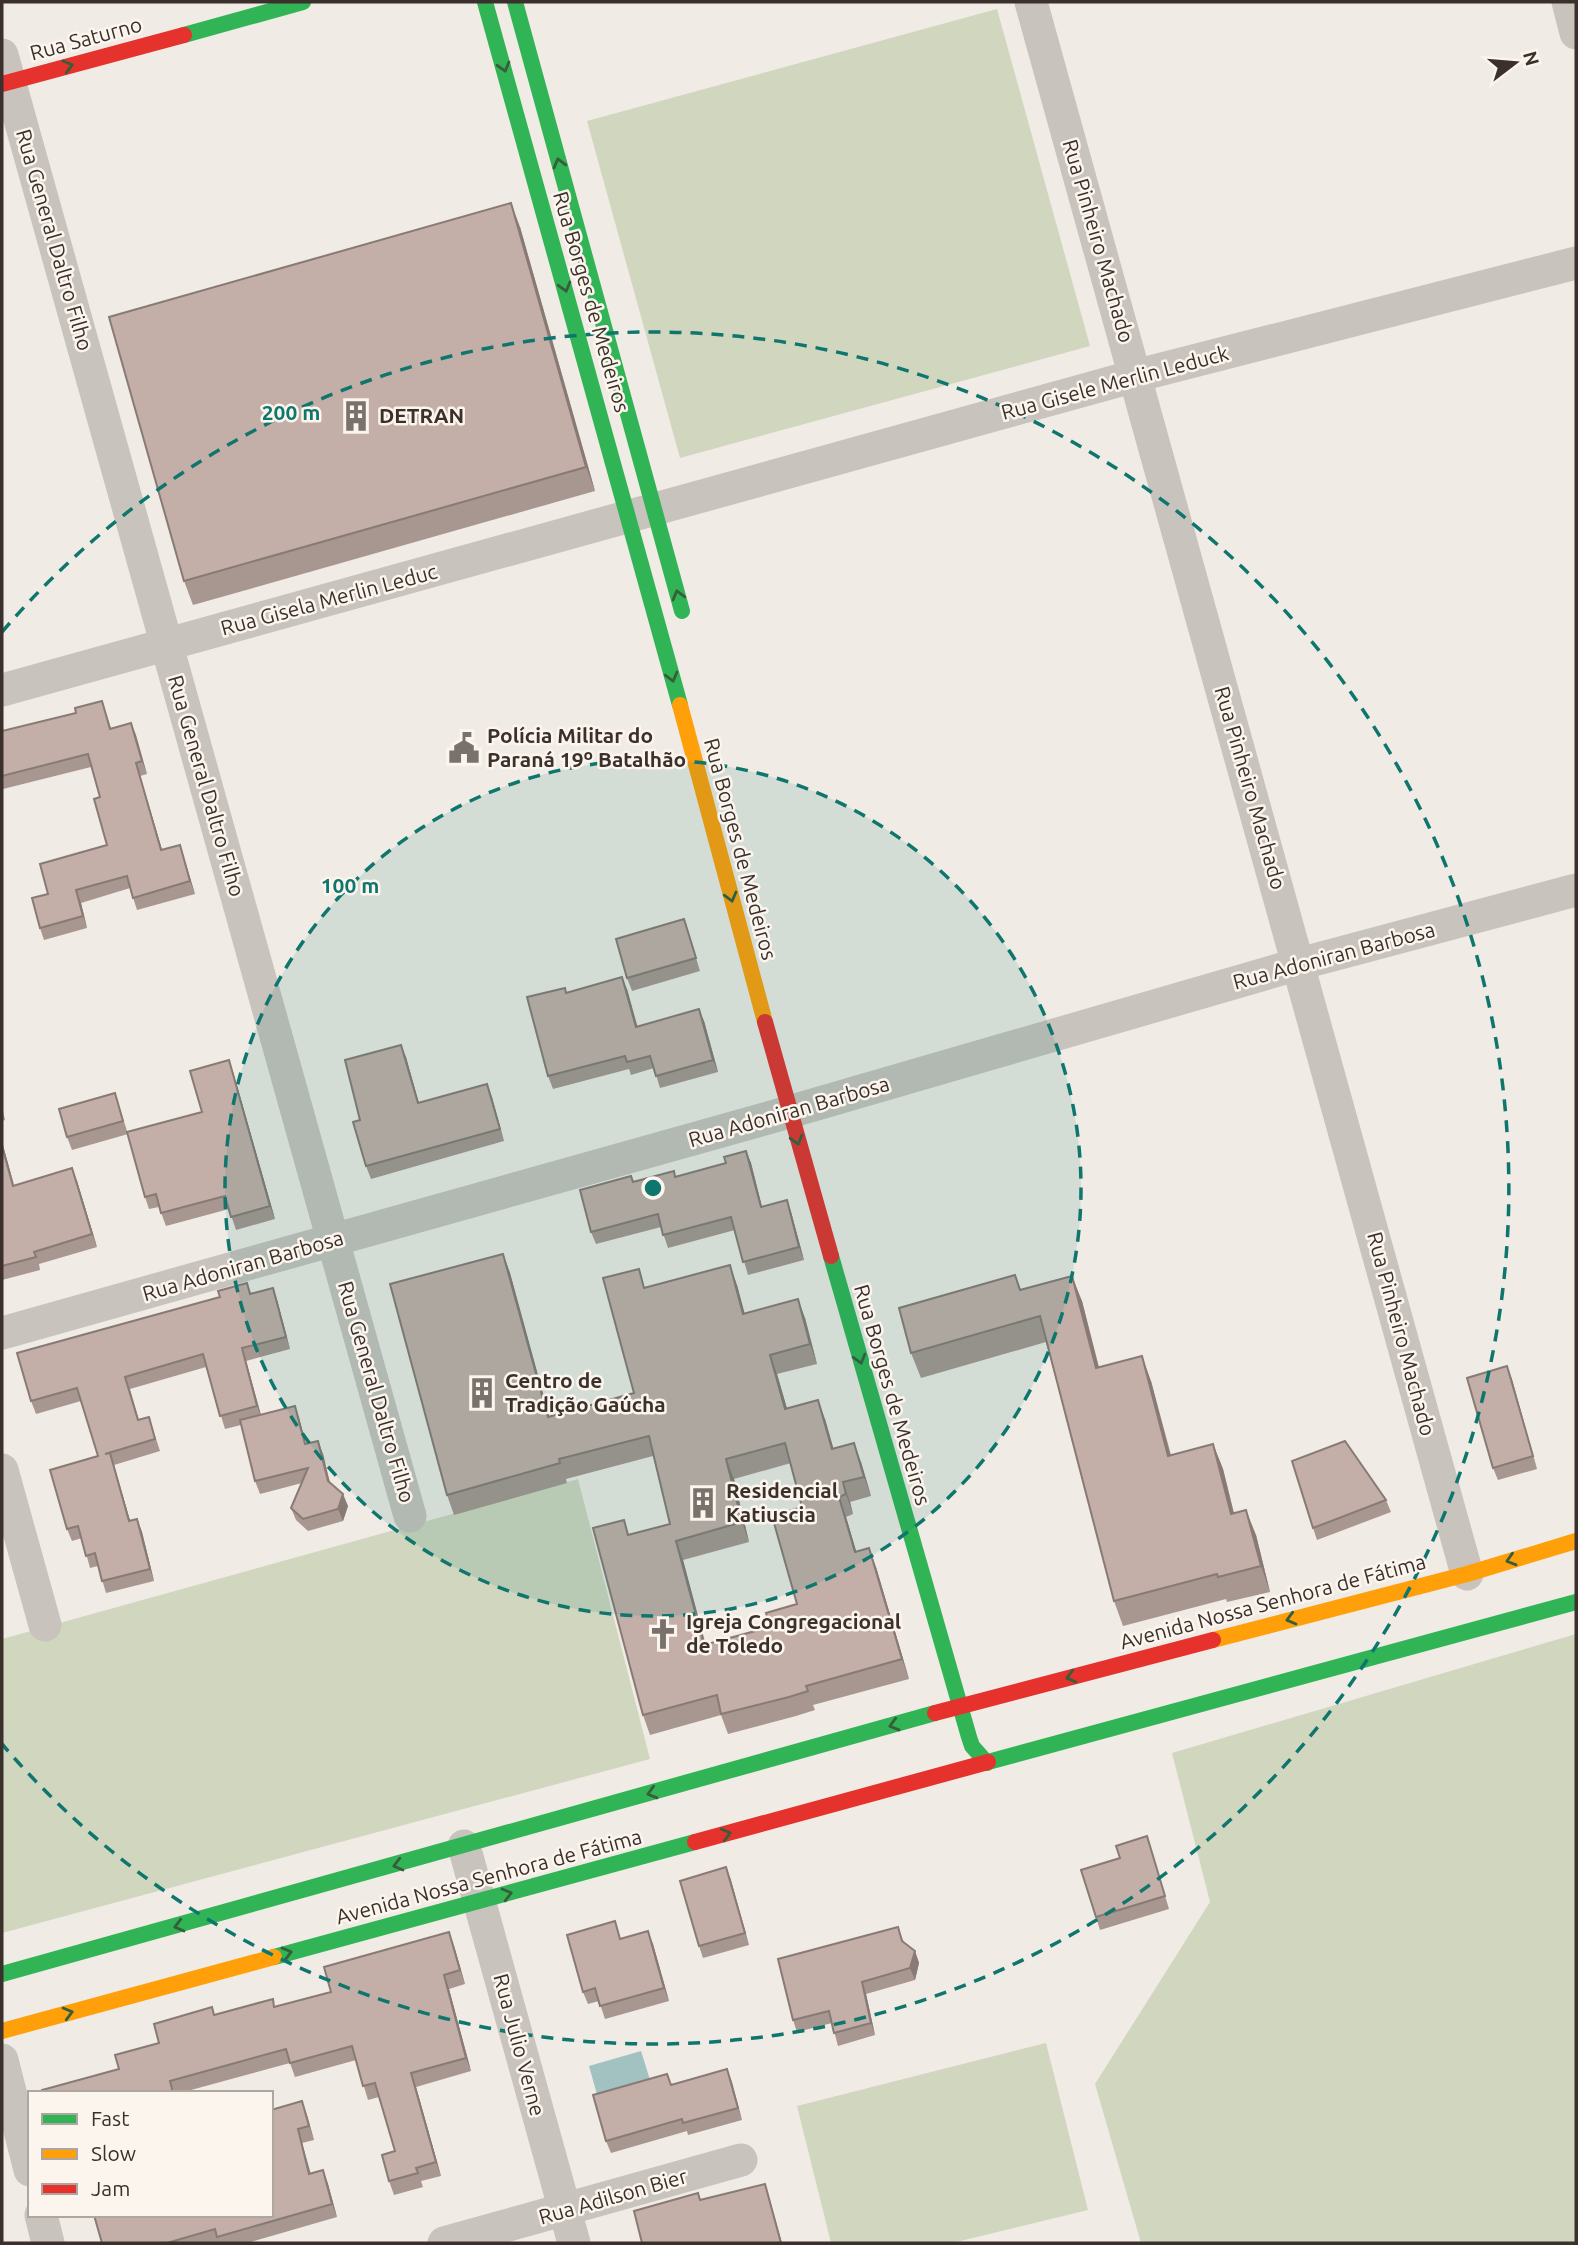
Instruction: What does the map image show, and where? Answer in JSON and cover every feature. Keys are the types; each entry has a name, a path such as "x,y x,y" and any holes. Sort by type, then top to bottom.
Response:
{"street":[{"name":"Rua Saturno","path":"5,65 303,2"},
{"name":"Rua Borges de Medeiros","path":"485,2 642,514 808,1106 960,1706"},
{"name":"Rua Borges de Medeiros","path":"515,2 642,514 688,632"},
{"name":"Rua Pinheiro Machado","path":"1031,2 1467,1574"},
{"path":"1568,2 1576,33"},
{"name":"Rua General Daltro Filho","path":"5,65 410,1516"},
{"name":"Rua Gisele Merlin Leduck","path":"642,514 1135,376 1576,263"},
{"name":"Rua Gisela Merlin Leduc","path":"2,690 642,514"},
{"name":"Rua Adoniran Barbosa","path":"2,1333 808,1106 1299,964 1576,890"},
{"path":"2,1470 45,1625"},
{"name":"Avenida Nossa Senhora de Fátima","path":"2,1975 960,1706 979,1695 1467,1574 1576,1541"},
{"name":"Avenida Nossa Senhora de Fátima","path":"2,2031 1576,1602"},
{"path":"979,1695 985,1721"},
{"path":"960,1706 972,1746 988,1763"},
{"path":"988,1763 992,1744"},
{"name":"Rua Julio Verne","path":"464,1846 574,2243"},
{"path":"2,2060 28,2162"},
{"name":"Rua Adilson Bier","path":"444,2243 741,2160"},
{"path":"42,2217 48,2243"}],"green space":[{"path":"997,9 1090,346 680,458 587,121"},
{"path":"578,1479 650,1759 2,1933 2,1639"},
{"path":"1576,1634 1576,2243 1141,2243 1095,2084 1210,1902 1172,1753"},
{"path":"1046,2043 1088,2210 952,2243 831,2243 797,2106"}],"water":[{"path":"641,2051 651,2083 598,2098 589,2066"}],"building":[{"name":"DETRAN","path":"511,203 586,467 184,581 109,317"},
{"path":"102,701 110,729 131,723 142,761 136,763 161,850 180,845 190,881 133,898 127,876 76,890 83,916 40,928 32,898 48,894 40,864 107,845 94,799 100,797 88,754 2,776 2,731 76,713 75,708"},
{"path":"684,919 696,958 627,978 616,939"},
{"path":"622,977 636,1027 699,1009 713,1060 656,1076 650,1056 627,1062 625,1056 548,1076 527,997 565,988 566,993"},
{"path":"401,1045 418,1103 487,1084 500,1129 366,1166 353,1122 360,1120 345,1060"},
{"path":"229,1060 270,1206 231,1217 225,1196 161,1213 156,1194 145,1197 127,1132 202,1112 190,1071"},
{"path":"115,1093 123,1121 67,1137 59,1109"},
{"path":"2,1146 13,1186 72,1168 92,1234 34,1252 36,1257 2,1266"},
{"path":"746,1151 761,1207 787,1200 799,1247 743,1262 731,1217 663,1235 658,1214 591,1232 580,1190 631,1176 633,1182 674,1171 675,1177 726,1163 724,1157"},
{"path":"503,1254 548,1417 634,1393 603,1278 639,1269 644,1288 730,1265 743,1314 798,1299 810,1344 770,1355 785,1409 818,1400 832,1449 854,1443 864,1477 843,1482 846,1494 839,1497 855,1552 869,1548 902,1659 806,1686 808,1691 789,1697 721,1714 717,1695 643,1715 593,1528 624,1520 628,1535 670,1524 649,1436 559,1459 560,1463 447,1495 390,1284","holes":["785,1443 802,1507 772,1516 797,1604 766,1613 770,1627 704,1645 676,1541 742,1522 726,1459"]},
{"path":"1015,1275 1020,1290 1072,1276 1096,1368 1142,1356 1168,1456 1213,1444 1231,1514 1246,1510 1261,1566 1218,1577 1217,1574 1114,1601 1040,1316 911,1353 899,1308"},
{"path":"247,1283 250,1294 273,1288 286,1337 242,1348 257,1406 220,1416 203,1354 125,1377 138,1420 149,1417 155,1439 105,1454 110,1453 129,1521 137,1519 150,1569 102,1581 95,1553 86,1556 78,1526 67,1529 50,1470 98,1456 77,1388 31,1401 17,1353 220,1297 218,1291"},
{"path":"1507,1366 1533,1456 1493,1468 1467,1378"},
{"path":"295,1406 305,1444 318,1441 328,1481 343,1494 338,1509 303,1519 291,1508 308,1468 255,1481 240,1420"},
{"path":"1345,1441 1386,1500 1313,1528 1292,1461"},
{"path":"1147,1836 1165,1896 1096,1917 1081,1870 1120,1858 1116,1846"},
{"path":"726,1867 745,1933 699,1946 680,1881"},
{"path":"615,1921 620,1939 648,1931 664,1988 600,2006 595,1988 583,1992 567,1935"},
{"path":"898,1927 902,1941 915,1951 910,1968 862,1982 871,2023 834,2033 829,2011 793,2020 778,1959"},
{"path":"449,1932 460,1970 444,1975 466,2058 411,2073 436,2162 416,2168 418,2173 389,2181 382,2155 395,2151 375,2083 363,2086 352,2046 290,2063 286,2049 170,2081 172,2091 42,2091 119,2069 115,2055 159,2043 154,2024 212,2007 214,2015 273,1999 274,2007 331,1992 324,1967"},
{"path":"727,2069 738,2108 683,2123 682,2119 606,2141 593,2095 667,2074 671,2085"},
{"path":"302,2101 309,2126 298,2129 309,2174 323,2170 332,2204 217,2237 215,2229 167,2243 102,2243 95,2217 273,2217 273,2109"},
{"path":"765,2184 781,2243 642,2243 634,2211 698,2193 700,2200"}],"traffic: fast":[{"path":"184,35 303,2"},
{"path":"485,2 680,705"},
{"path":"515,2 682,611"},
{"path":"831,1256 969,1737 972,1746 987,1763"},
{"path":"988,1762 1576,1602"},
{"path":"2,1974 935,1713"},
{"path":"274,1957 695,1842"}],"traffic: slow":[{"path":"680,705 765,1022"},
{"path":"1213,1640 1467,1574 1576,1541"},
{"path":"2,2031 274,1957"}],"traffic: jam":[{"path":"2,84 184,35"},
{"path":"765,1022 831,1256"},
{"path":"935,1713 1213,1640"},
{"path":"695,1842 988,1762"}],"place":[{"name":"DETRAN","path":"356,416"},
{"name":"Polícia Militar do Paraná 19º Batalhão","path":"464,748"},
{"name":"Centro de Tradição Gaúcha","path":"482,1393"},
{"name":"Residencial Katiuscia","path":"703,1503"},
{"name":"Igreja Congregacional de Toledo","path":"663,1634"}]}
